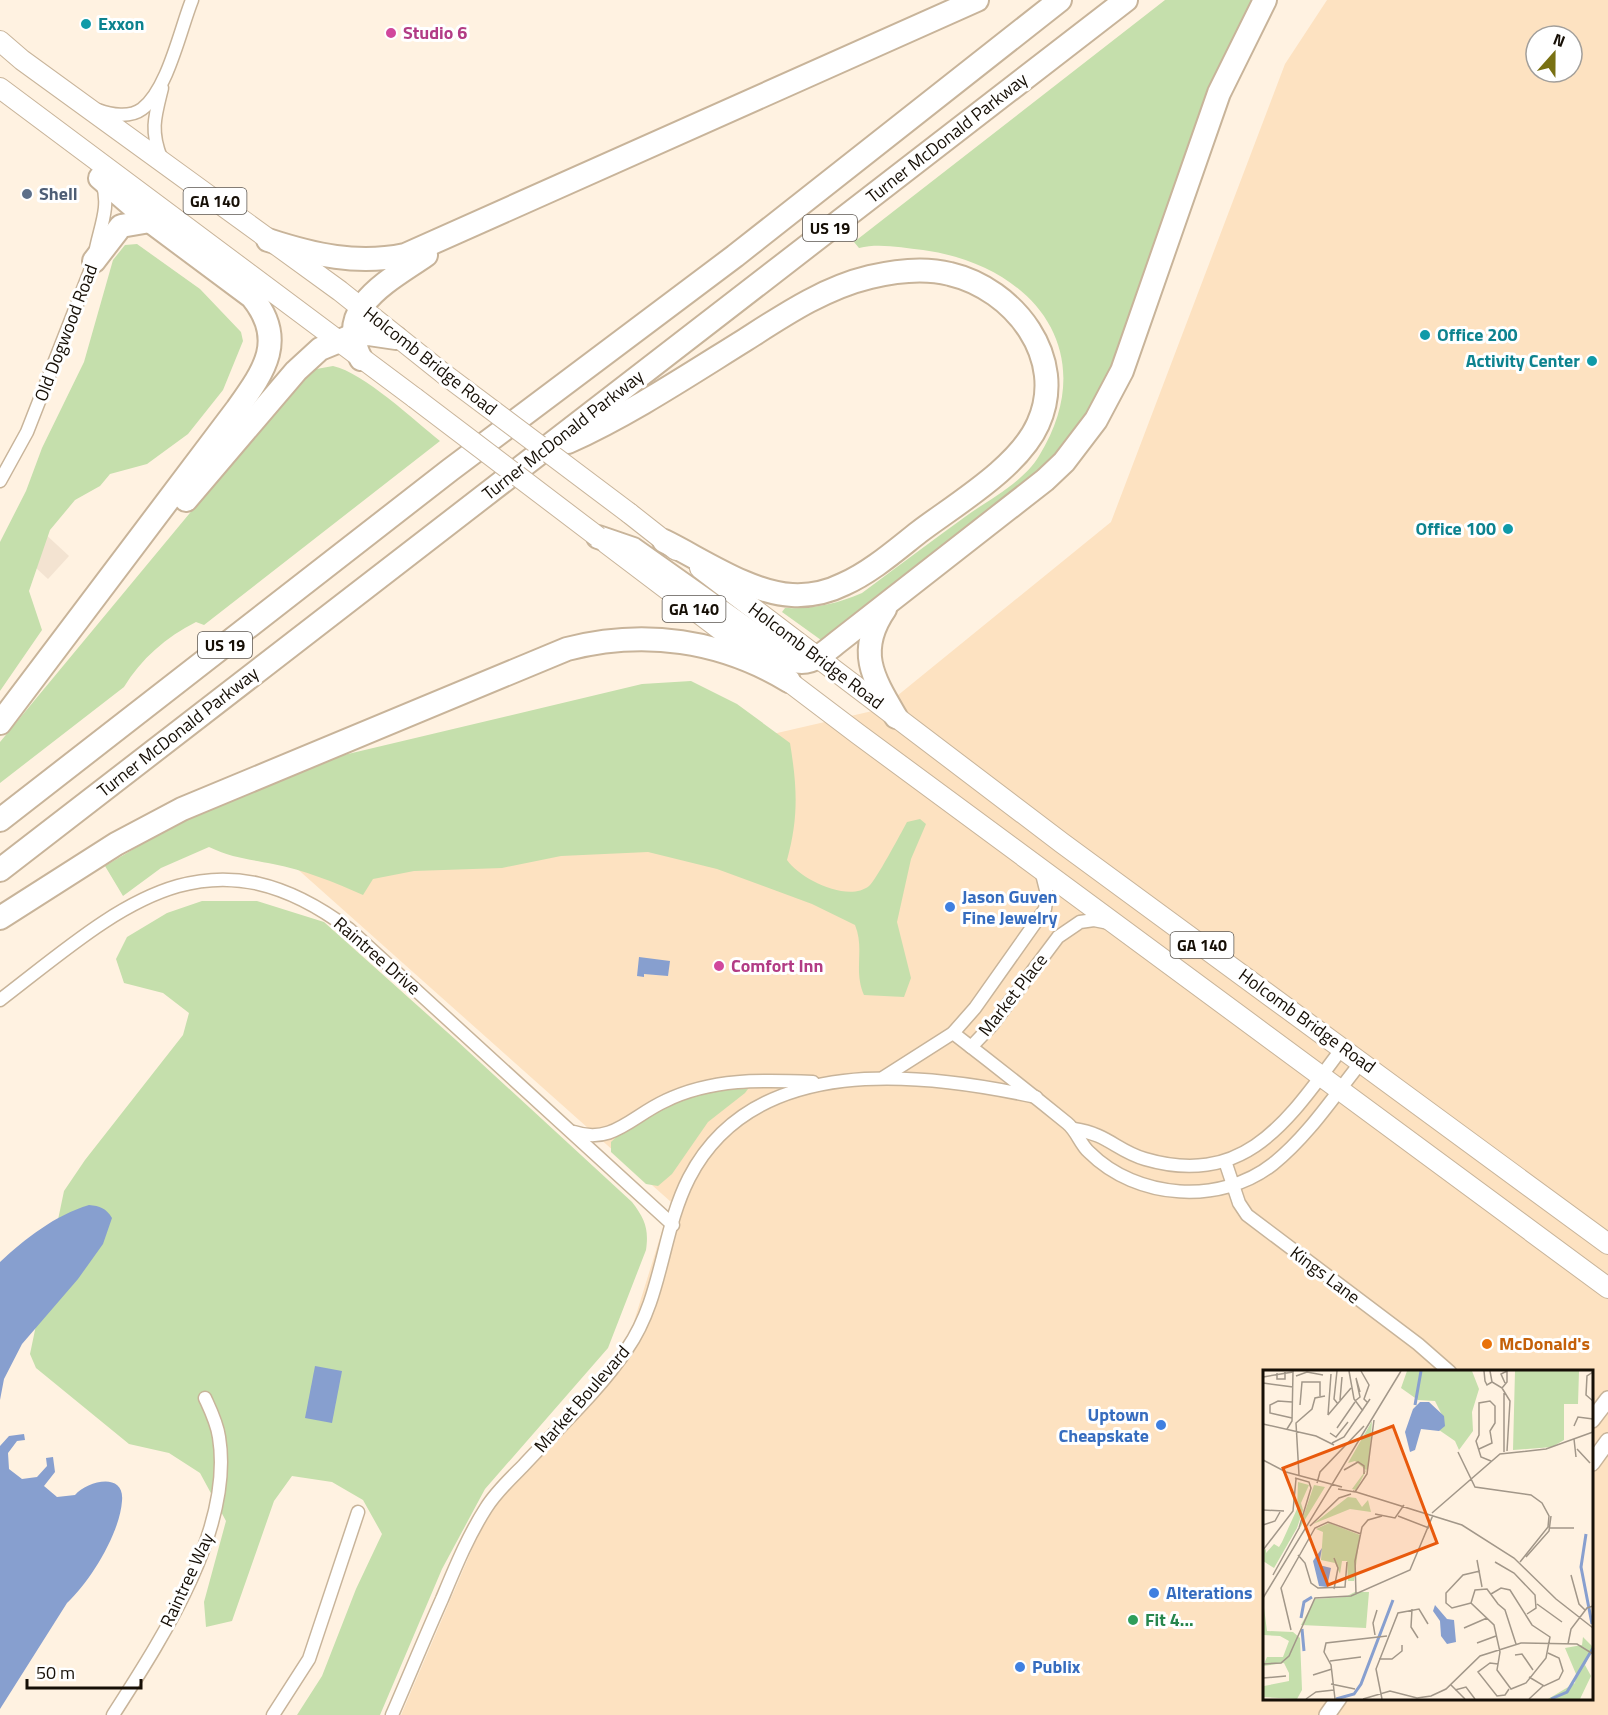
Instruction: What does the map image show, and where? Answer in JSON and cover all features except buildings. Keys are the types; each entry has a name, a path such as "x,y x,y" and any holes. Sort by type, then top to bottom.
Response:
{"highway":[{"path":"268,240 337,258 383,259 405,255 977,0"},
{"name":"Turner McDonald Parkway","path":"0,820 450,470 726,263 1060,0"},
{"name":"Turner McDonald Parkway","path":"0,870 1126,0"},
{"path":"598,537 633,549 788,659 802,663 818,657 1045,480 1081,441 1110,397 1132,344 1219,93 1265,0"},
{"path":"0,723 60,647 250,391 269,356 269,328 260,307 252,297 150,221 100,178"},
{"path":"94,261 121,226 150,221"},
{"path":"345,338 361,307 378,288 456,233"},
{"path":"534,456 595,429 638,406 813,299 870,277 912,271 937,271 960,277 1003,300 1034,337 1045,365 1046,393 1038,424 1026,444 976,489 852,580 813,594 773,592 751,585 664,540"},
{"path":"60,647 296,371 320,349 345,338 369,334 396,338"},
{"path":"345,338 361,359"},
{"path":"896,717 874,677 869,656 874,627 897,594"},
{"path":"0,918 116,844 182,809 567,649 619,639 687,642 733,654 789,681"}],"main road":[{"name":"Holcomb Bridge Road","path":"0,41 361,307 396,338 1062,843 1343,1047 1608,1244"},
{"name":"GA 140","path":"0,88 63,137 345,338"},
{"path":"63,137 100,178"},
{"name":"Holcomb Bridge Road","path":"361,359 789,681 1608,1287"}],"street":[{"path":"162,162 153,139 153,128 164,78 192,0"},
{"path":"87,106 120,115 136,112 150,100 164,78"},
{"name":"Old Dogwood Road","path":"0,481 27,432 94,261 95,246 105,207 105,191 100,178"},
{"name":"Market Place","path":"953,1033 975,1008 1039,921 1047,899 1039,867"},
{"name":"Raintree Drive","path":"0,1000 98,925 148,895 204,881 234,881 263,886 302,900 349,929 673,1225"},
{"name":"Market Place","path":"971,1047 993,1025 1058,937 1068,928 1080,922 1094,920 1118,925"},
{"name":"Market Boulevard","path":"883,1077 953,1033 1074,1129 1088,1152 1137,1182 1160,1189 1184,1192 1233,1187 1253,1178 1290,1149 1362,1061"},
{"name":"Market Boulevard","path":"1074,1129 1095,1132 1143,1159 1185,1165 1225,1161 1245,1153 1288,1120 1343,1047"},
{"name":"Market Boulevard","path":"392,1715 464,1547 486,1507 598,1385 638,1332 654,1296 688,1180 714,1142 732,1124 766,1102 832,1082 883,1077 974,1084 1036,1097"},
{"path":"569,1131 598,1137 610,1134 665,1101 710,1085 769,1080 832,1082"},
{"name":"Kings Lane","path":"1225,1161 1233,1187 1247,1215 1418,1344 1449,1370"},
{"name":"Raintree Way","path":"113,1715 172,1617 205,1547 214,1522 220,1481 219,1438 205,1398"},
{"path":"1593,1419 1608,1399"},
{"path":"1593,1462 1608,1441"},
{"path":"273,1715 309,1659 358,1512"},
{"path":"1327,1715 1338,1700"}],"shaded area":[{"path":"1327,0 1608,0 1608,1715 401,1715 499,1486 627,1344 671,1202 275,849 881,709 1111,522 1285,64"},
{"path":"43,532 69,556 48,579 22,555"}],"green space":[{"path":"1165,0 1259,0 1111,381 1052,462 826,639 821,640 782,612 785,608 825,605 862,593 1016,481 1039,456 1057,418 1063,382 1059,349 1046,320 1025,294 997,274 962,259 923,250 883,246 859,248 854,242"},
{"path":"137,244 200,289 241,332 243,341 223,390 188,434 147,464 110,474 100,486 75,500 50,530 29,591 42,630 0,691 0,542 26,491 42,448 84,362 113,260 125,245"},
{"path":"333,366 345,370 374,387 440,441 204,625 196,622 174,635 146,658 124,687 0,783 0,742 296,385 311,370"},
{"path":"691,681 737,704 790,743 796,802 794,830 787,860 813,881 837,890 860,891 872,883 907,822 920,819 926,824 911,859 897,922 911,978 904,997 864,995 859,977 859,943 855,925 812,904 717,869 648,852 561,856 502,868 414,871 373,879 363,895 307,873 233,856 209,847 161,868 123,896 105,866 196,812 331,758 642,684"},
{"path":"202,901 257,901 324,922 632,1202 643,1219 646,1230 646,1250 608,1348 485,1489 442,1569 380,1715 297,1715 322,1676 356,1589 382,1534 363,1500 332,1482 292,1476 274,1501 232,1621 206,1627 204,1602 226,1521 200,1473 169,1453 129,1444 36,1368 30,1354 64,1191 85,1160 183,1035 189,1013 163,993 124,983 116,959 127,937 167,913"},
{"path":"746,1085 748,1089 745,1093 708,1122 672,1174 658,1186 646,1184 611,1152 611,1142 626,1129 657,1110 691,1097"}],"water":[{"path":"639,957 670,961 668,976 644,974 644,977 637,976"},
{"path":"89,1205 102,1208 112,1218 103,1244 78,1279 22,1344 4,1379 0,1400 0,1262 41,1229 76,1209"},
{"path":"315,1366 342,1371 332,1423 305,1418"},
{"path":"24,1434 25,1440 17,1441 8,1453 9,1469 22,1479 37,1477 47,1466 46,1458 53,1457 55,1472 44,1486 57,1497 75,1495 96,1483 112,1482 118,1485 122,1501 110,1542 94,1570 67,1603 0,1709 0,1446 9,1436"}],"place":[{"name":"Exxon","path":"86,24"},
{"name":"Studio 6","path":"391,33"},
{"name":"Shell","path":"27,194"},
{"name":"Office 200","path":"1425,335"},
{"name":"Activity Center","path":"1592,361"},
{"name":"Office 100","path":"1508,529"},
{"name":"Jason Guven Fine Jewelry","path":"950,907"},
{"name":"Comfort Inn","path":"719,966"},
{"name":"McDonald's","path":"1487,1344"},
{"name":"Uptown Cheapskate","path":"1161,1425"},
{"name":"Alterations","path":"1154,1593"},
{"name":"Fit 4...","path":"1133,1620"},
{"name":"Publix","path":"1020,1667"}]}
